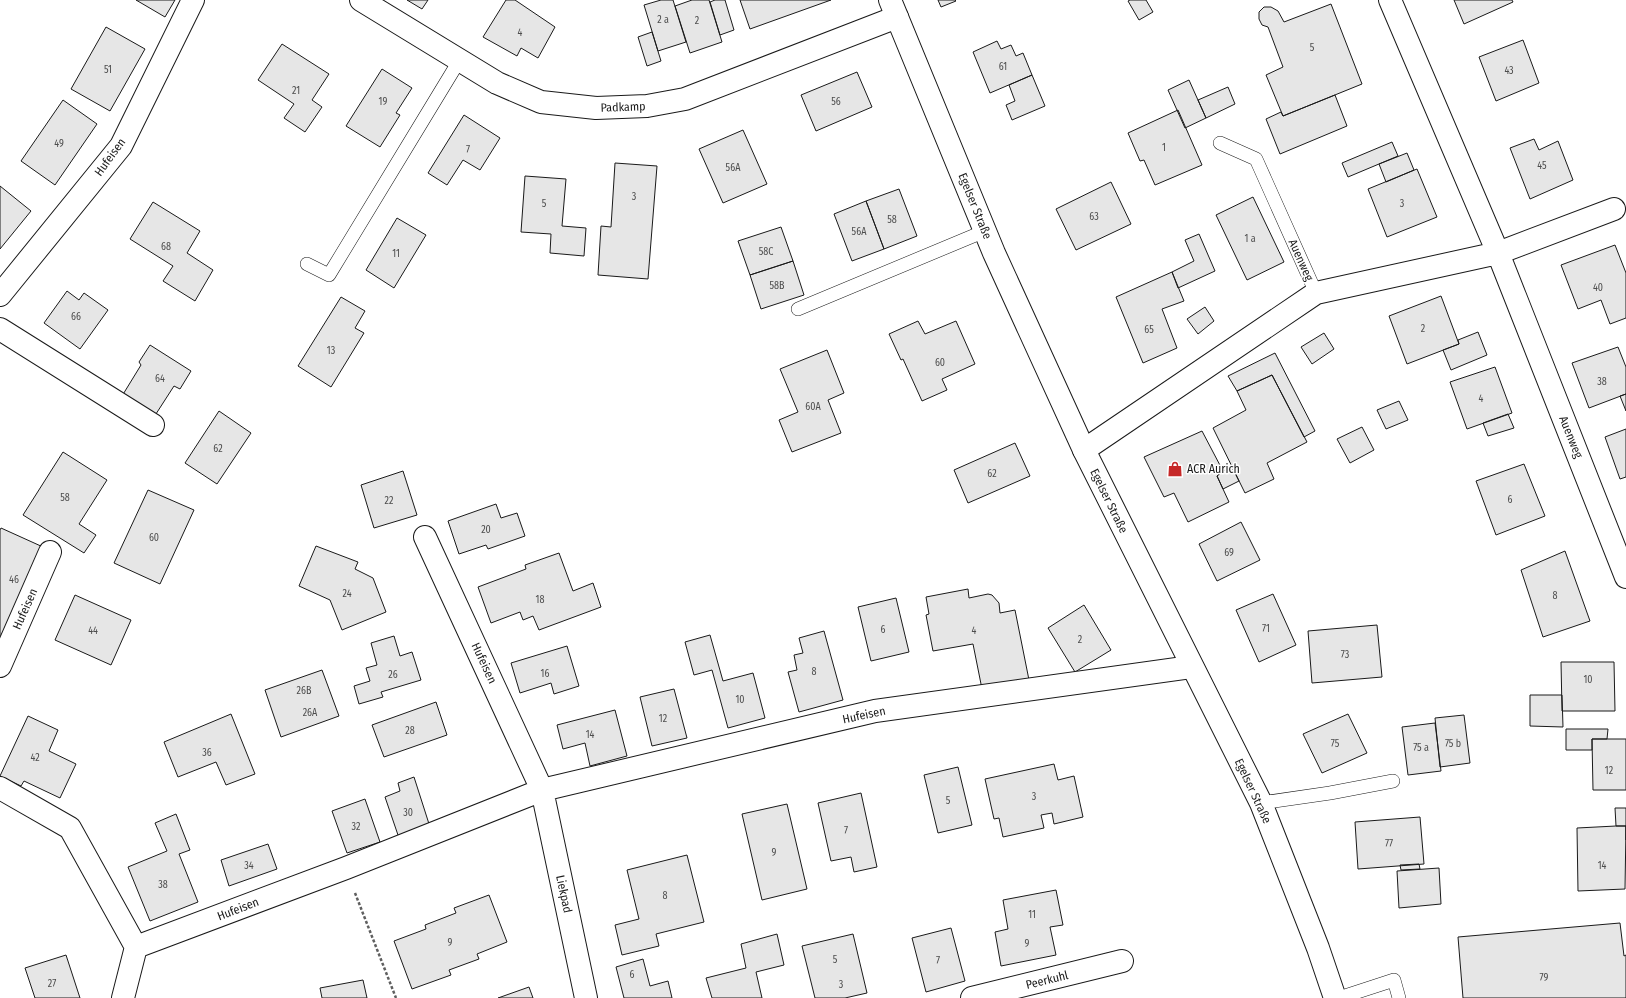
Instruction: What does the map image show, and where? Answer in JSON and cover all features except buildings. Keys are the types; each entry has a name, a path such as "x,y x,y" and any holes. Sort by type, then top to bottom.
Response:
{"street":[{"name":"Hufeisen","path":"0,295 121,146 193,0"},
{"name":"Padkamp","path":"361,0 497,83 541,102 596,108 647,106 686,99 894,9"},
{"name":"Auenweg","path":"1390,0 1498,253 1626,577"},
{"name":"Egelser Straße","path":"894,9 985,230 1084,450 1191,667 1261,803 1318,948 1335,998"},
{"name":"Auenweg","path":"1316,293 1498,253 1614,209"},
{"path":"1084,450 1316,293"},
{"path":"0,329 153,425"},
{"name":"Hufeisen","path":"425,537 542,790"},
{"name":"Hufeisen","path":"0,666 50,552"},
{"name":"Hufeisen","path":"136,947 346,868 542,790 875,711 1191,667"},
{"path":"0,788 70,828 136,947 123,998"},
{"name":"Liekpad","path":"542,790 586,998"},
{"name":"Peerkuhl","path":"972,998 1122,961"}],"lane":[{"path":"307,264 329,275 459,61"},
{"name":"Auenweg","path":"1220,143 1256,160 1316,293"},
{"path":"798,309 985,230"},
{"path":"1261,803 1330,793 1393,781"},
{"path":"1339,998 1394,980 1399,998"}],"path":[{"path":"346,868 396,998"}],"place":[{"name":"ACR Aurich","path":"1175,469"}]}
